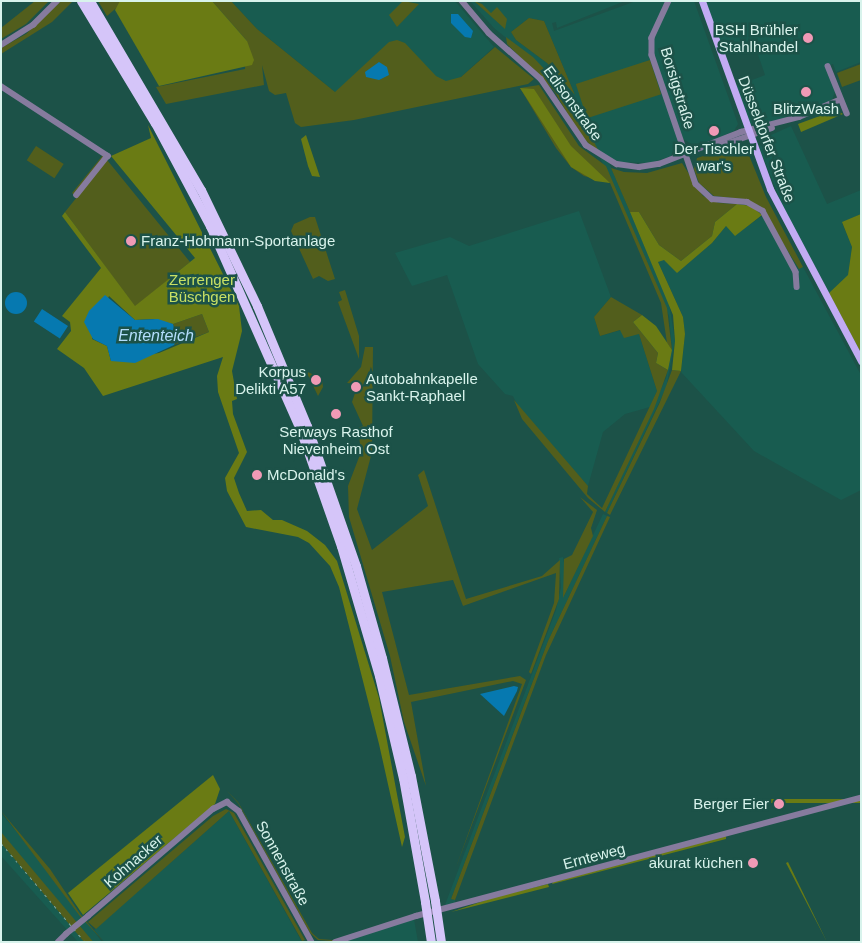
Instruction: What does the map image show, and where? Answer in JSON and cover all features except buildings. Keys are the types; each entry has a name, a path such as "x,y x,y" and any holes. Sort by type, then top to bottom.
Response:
{"highway":[{"path":"81,1 155,123 210,226 300,429 341,546 379,676 430,902 441,942"},
{"path":"90,1 201,190 257,306 307,426 348,541 382,658 411,776 430,902 431,942"}],"main road":[{"name":"Düsseldorfer Straße","path":"702,1 749,134 780,210 861,361"}],"street":[{"path":"1,45 33,25 57,1"},
{"name":"Edisonstraße","path":"462,1 489,33 537,74 552,93 579,138 597,155 617,164 639,167 686,156 784,122 839,100"},
{"name":"Borsigstraße","path":"669,1 651,47 696,184 707,196 718,200 747,202 763,211 796,272 796,287"},
{"path":"828,66 839,100 847,114"},
{"path":"1,86 108,156 77,195"},
{"name":"Ernteweg","path":"334,942 416,916 861,798"},
{"name":"Kohnacker","path":"58,942 213,809 227,802"},
{"name":"Sonnenstraße","path":"227,802 239,811 312,942"}],"shaded area":[{"path":"35,1 49,1 26,24 1,39 1,28"},
{"path":"61,1 73,1 52,22 1,54 1,48 26,34"},
{"path":"98,1 120,1 121,4 107,16"},
{"path":"212,1 231,1 257,29 335,92 389,42 397,40 405,43 436,76 446,81 461,77 495,47 534,79 528,84 354,120 301,127 295,123 286,93 275,95 269,91 262,65 264,85 166,104 156,87 245,69 247,41"},
{"path":"231,1 455,1 494,47 451,86 335,92 257,29"},
{"path":"403,1 419,4 397,27 389,15"},
{"path":"470,1 625,1 557,28 556,22 552,23 554,31 636,1 694,1 738,124 734,131 697,147 683,139 677,141 671,156 650,163 620,162 607,158 669,303 675,341 666,388 607,513 605,512 666,378 672,350 669,316 577,105 551,74 494,28","holes":["529,18 544,21 575,95 547,63 516,40 511,32"]},
{"path":"474,1 482,4 491,13 497,7 507,19 505,29"},
{"path":"705,1 861,1 861,62 836,72 833,64 827,66 835,92 831,103 777,121 753,125 749,122 736,86 765,75 754,43 724,53"},
{"path":"529,18 544,21 575,95 547,63 516,40 511,32"},
{"path":"506,37 533,57 568,94 601,155 580,135 554,91 507,44"},
{"path":"650,60 661,94 587,118 576,84"},
{"path":"861,64 861,80 842,87 837,73"},
{"path":"539,85 579,146 606,166 667,308 672,350 667,343 661,303 610,183 584,176 571,167 556,148 520,88"},
{"path":"791,126 827,204 861,190 861,214 842,223 852,247 848,276 829,293 784,209 759,147 771,135"},
{"path":"36,146 64,164 54,178 27,160"},
{"path":"735,146 746,148 766,197 803,267 799,269 760,206 743,199 714,196 699,183 694,169 697,158"},
{"name":"Franz-Hohmann-Sportanlage","path":"103,155 190,262 135,307 65,212 77,197 72,193"},
{"path":"682,163 703,196 719,203 737,204 715,222 712,236 681,261 659,245 639,212 630,212 611,168 624,172 647,173"},
{"path":"579,211 611,297 594,317 600,336 621,330 639,334 657,391 650,407 625,414 603,432 588,486 521,412 513,396 505,394 478,364 447,275 412,286 395,253 450,237 469,246"},
{"path":"766,213 798,268 803,267 861,375 861,490 841,500 754,451 681,372 685,334 683,317 658,262 663,259 677,272 712,243 726,226 735,235"},
{"path":"310,217 315,217 335,279 328,281 319,276 313,279 291,231 294,224"},
{"path":"345,290 359,336 359,359 338,302 342,300 339,292"},
{"path":"611,297 642,315 633,322 658,353 656,363 668,370 654,409 605,512 588,498 522,419 514,400 588,486 587,494 602,508 657,391 639,334 624,338 620,330 600,336 594,317"},
{"path":"202,314 209,332 174,345 177,339 173,324"},
{"path":"365,347 373,347 372,452 357,509 372,550 428,506 418,475 424,470 466,599 542,576 560,560 559,599 531,674 529,672 554,603 556,573 463,606 453,580 382,592 409,695 520,676 526,680 455,870 522,684 513,681 411,702 426,786 404,722 390,656 349,517 348,486 361,452 358,428 363,426 352,402 358,384 347,383 361,367"},
{"path":"672,370 681,371 610,515 607,513 660,402"},
{"path":"306,371 322,379 323,387 318,396"},
{"path":"580,497 597,510 591,528 593,536 563,598 564,559 572,555 593,512"},
{"path":"603,514 607,516 548,641 451,899 455,900 455,904 445,905 556,610 561,587 559,558 563,557 564,563 564,596"},
{"path":"607,516 610,517 546,655 455,900 451,899 548,641"},
{"path":"226,790 238,802 312,933 319,939 333,940 413,915 333,941 318,940 310,933 238,803"},
{"path":"226,809 234,813 305,940 302,941 229,811 96,929 88,922 213,816"},
{"path":"1,811 50,869 80,914 104,942 79,915"},
{"path":"229,811 302,942 104,942 94,930"},
{"path":"1,813 49,870 102,942 78,942 1,856"},
{"path":"1,832 93,942 84,942 1,843"},
{"path":"414,919 418,942 342,942"}],"green space":[{"path":"120,1 212,1 247,41 254,60 252,65 159,86 115,10"},
{"path":"520,88 534,89 571,146 610,183 595,181 571,167"},
{"path":"836,110 843,114 801,132 798,124"},
{"name":"Zerrenger Büschgen","path":"148,125 239,306 242,331 232,371 237,399 232,401 233,414 247,452 234,478 239,493 247,511 261,510 273,520 282,520 307,531 325,545 337,561 379,698 405,837 402,847 379,744 339,587 330,566 309,543 298,537 246,527 227,491 225,478 239,453 218,392 217,376 223,357 103,396 84,368 57,349 71,331 70,322 62,316 101,268 62,216 65,212 135,306 195,258 111,156 151,138","holes":["109,296 135,320 153,319 173,324 202,314 209,332 159,353 111,361 107,346 92,339"]},
{"path":"306,135 320,177 312,176 308,166 301,139"},
{"path":"737,204 751,206 762,215 735,236 726,226 712,243 677,273 664,260 658,262 683,317 685,334 681,371 672,370 675,341 673,315 630,212 639,212 659,245 681,261 712,236 715,222"},
{"path":"861,214 861,353 829,293 848,275 852,247 842,222"},
{"path":"642,315 656,326 672,350 668,370 656,363 658,353 633,322"},
{"path":"213,775 220,789 215,804 83,915 68,893"},
{"path":"770,799 861,799 861,803 770,803"},
{"path":"726,836 726,839 552,884 553,882"},
{"path":"788,862 827,942 786,863"},
{"path":"548,884 549,887 451,912 495,897"}],"water":[{"path":"451,14 458,14 473,31 471,38 465,37 451,23"},
{"path":"379,62 387,67 389,75 379,80 366,77 365,72"},
{"path":"16,292 24,295 27,303 24,311 16,314 8,311 5,303 8,295"},
{"name":"Ententeich","path":"105,295 135,320 158,319 173,324 177,339 174,345 135,363 111,361 107,346 93,339 84,322 89,311"},
{"path":"42,309 68,326 60,338 34,322"},
{"path":"514,686 518,687 517,691 504,716 480,694"}],"railway":[{"path":"1,843 85,942"}],"place":[{"name":"BSH Brühler Stahlhandel","path":"808,38"},
{"name":"BlitzWash","path":"806,92"},
{"name":"Der Tischler war's","path":"714,131"},
{"name":"Franz-Hohmann-Sportanlage","path":"131,241"},
{"name":"Korpus Delikti A57","path":"316,380"},
{"name":"Autobahnkapelle Sankt-Raphael","path":"356,387"},
{"name":"Serways Rasthof Nievenheim Ost","path":"336,414"},
{"name":"McDonald's","path":"257,475"},
{"name":"Berger Eier","path":"779,804"},
{"name":"akurat küchen","path":"753,863"}]}
